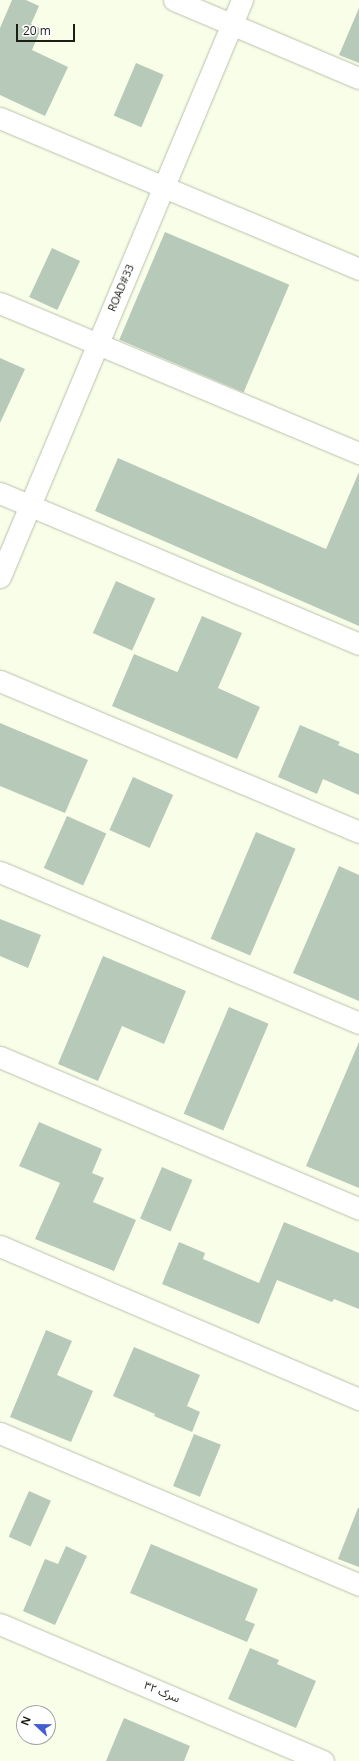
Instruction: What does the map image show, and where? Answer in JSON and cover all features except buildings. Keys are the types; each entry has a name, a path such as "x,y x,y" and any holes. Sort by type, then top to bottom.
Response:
{"street":[{"path":"174,0 359,78"},
{"name":"ROAD#33","path":"0,577 242,0"},
{"path":"0,118 359,268"},
{"path":"0,303 359,453"},
{"path":"0,493 359,644"},
{"path":"0,681 359,832"},
{"path":"0,872 359,1022"},
{"path":"0,1057 359,1209"},
{"path":"0,1246 359,1399"},
{"path":"0,1434 359,1585"},
{"name":"سرک ۳۲","path":"0,1624 324,1761"}]}
